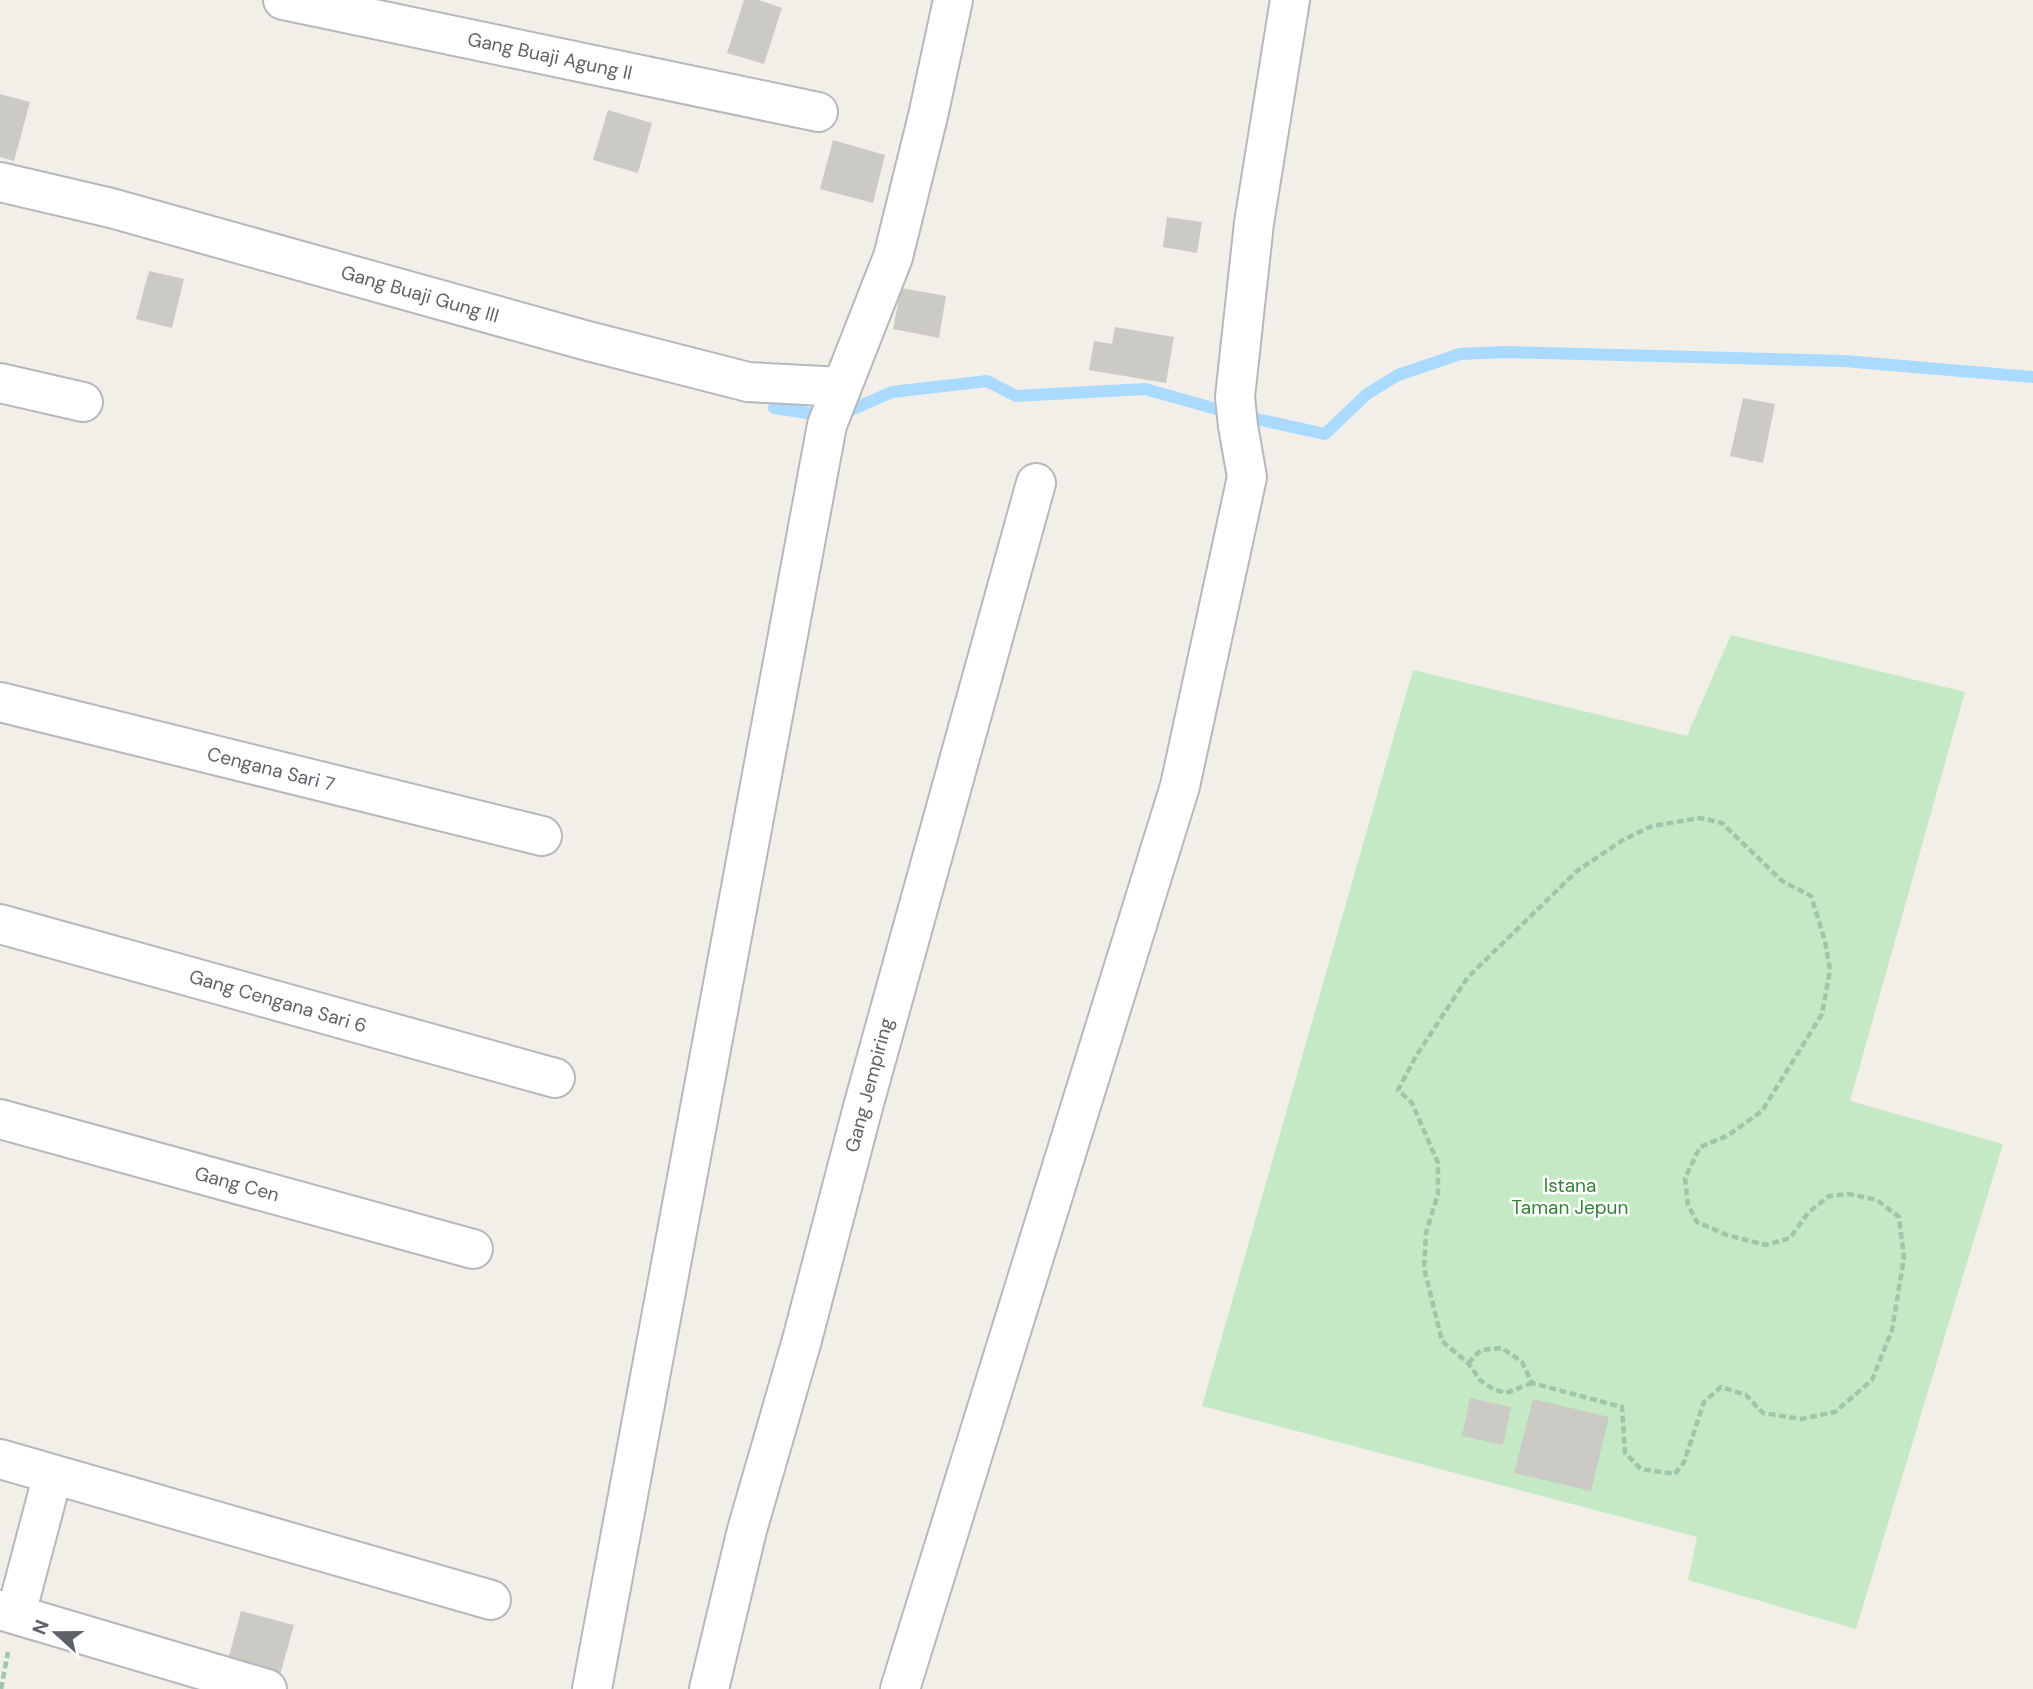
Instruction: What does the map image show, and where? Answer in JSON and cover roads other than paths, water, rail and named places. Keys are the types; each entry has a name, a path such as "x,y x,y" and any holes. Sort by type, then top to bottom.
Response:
{"street":[{"name":"Gang Buaji Agung II","path":"283,0 818,111"},
{"path":"592,1689 836,403 893,257 953,0"},
{"path":"900,1689 1180,786 1247,477 1236,412 1254,223 1290,0"},
{"name":"Gang Buaji Gung III","path":"0,182 111,208 584,340 836,403"},
{"path":"0,383 83,402"},
{"name":"Gang Jempiring","path":"709,1689 747,1530 802,1340 863,1107 1036,483"},
{"name":"Cengana Sari 7","path":"0,702 542,836"},
{"name":"Gang Cengana Sari 6","path":"0,924 555,1078"},
{"name":"Gang Cen","path":"0,1119 473,1249"},
{"path":"0,1459 491,1600"},
{"path":"53,1475 8,1612 267,1689"}],"waterway":[{"path":"774,408 835,417 892,392 987,381 1016,396 1145,389 1238,415 1325,434 1367,394 1398,375 1460,354 1503,352 1844,361 2033,377"}],"park label":[{"name":"Istana Taman Jepun","path":"1570,1196"}]}
